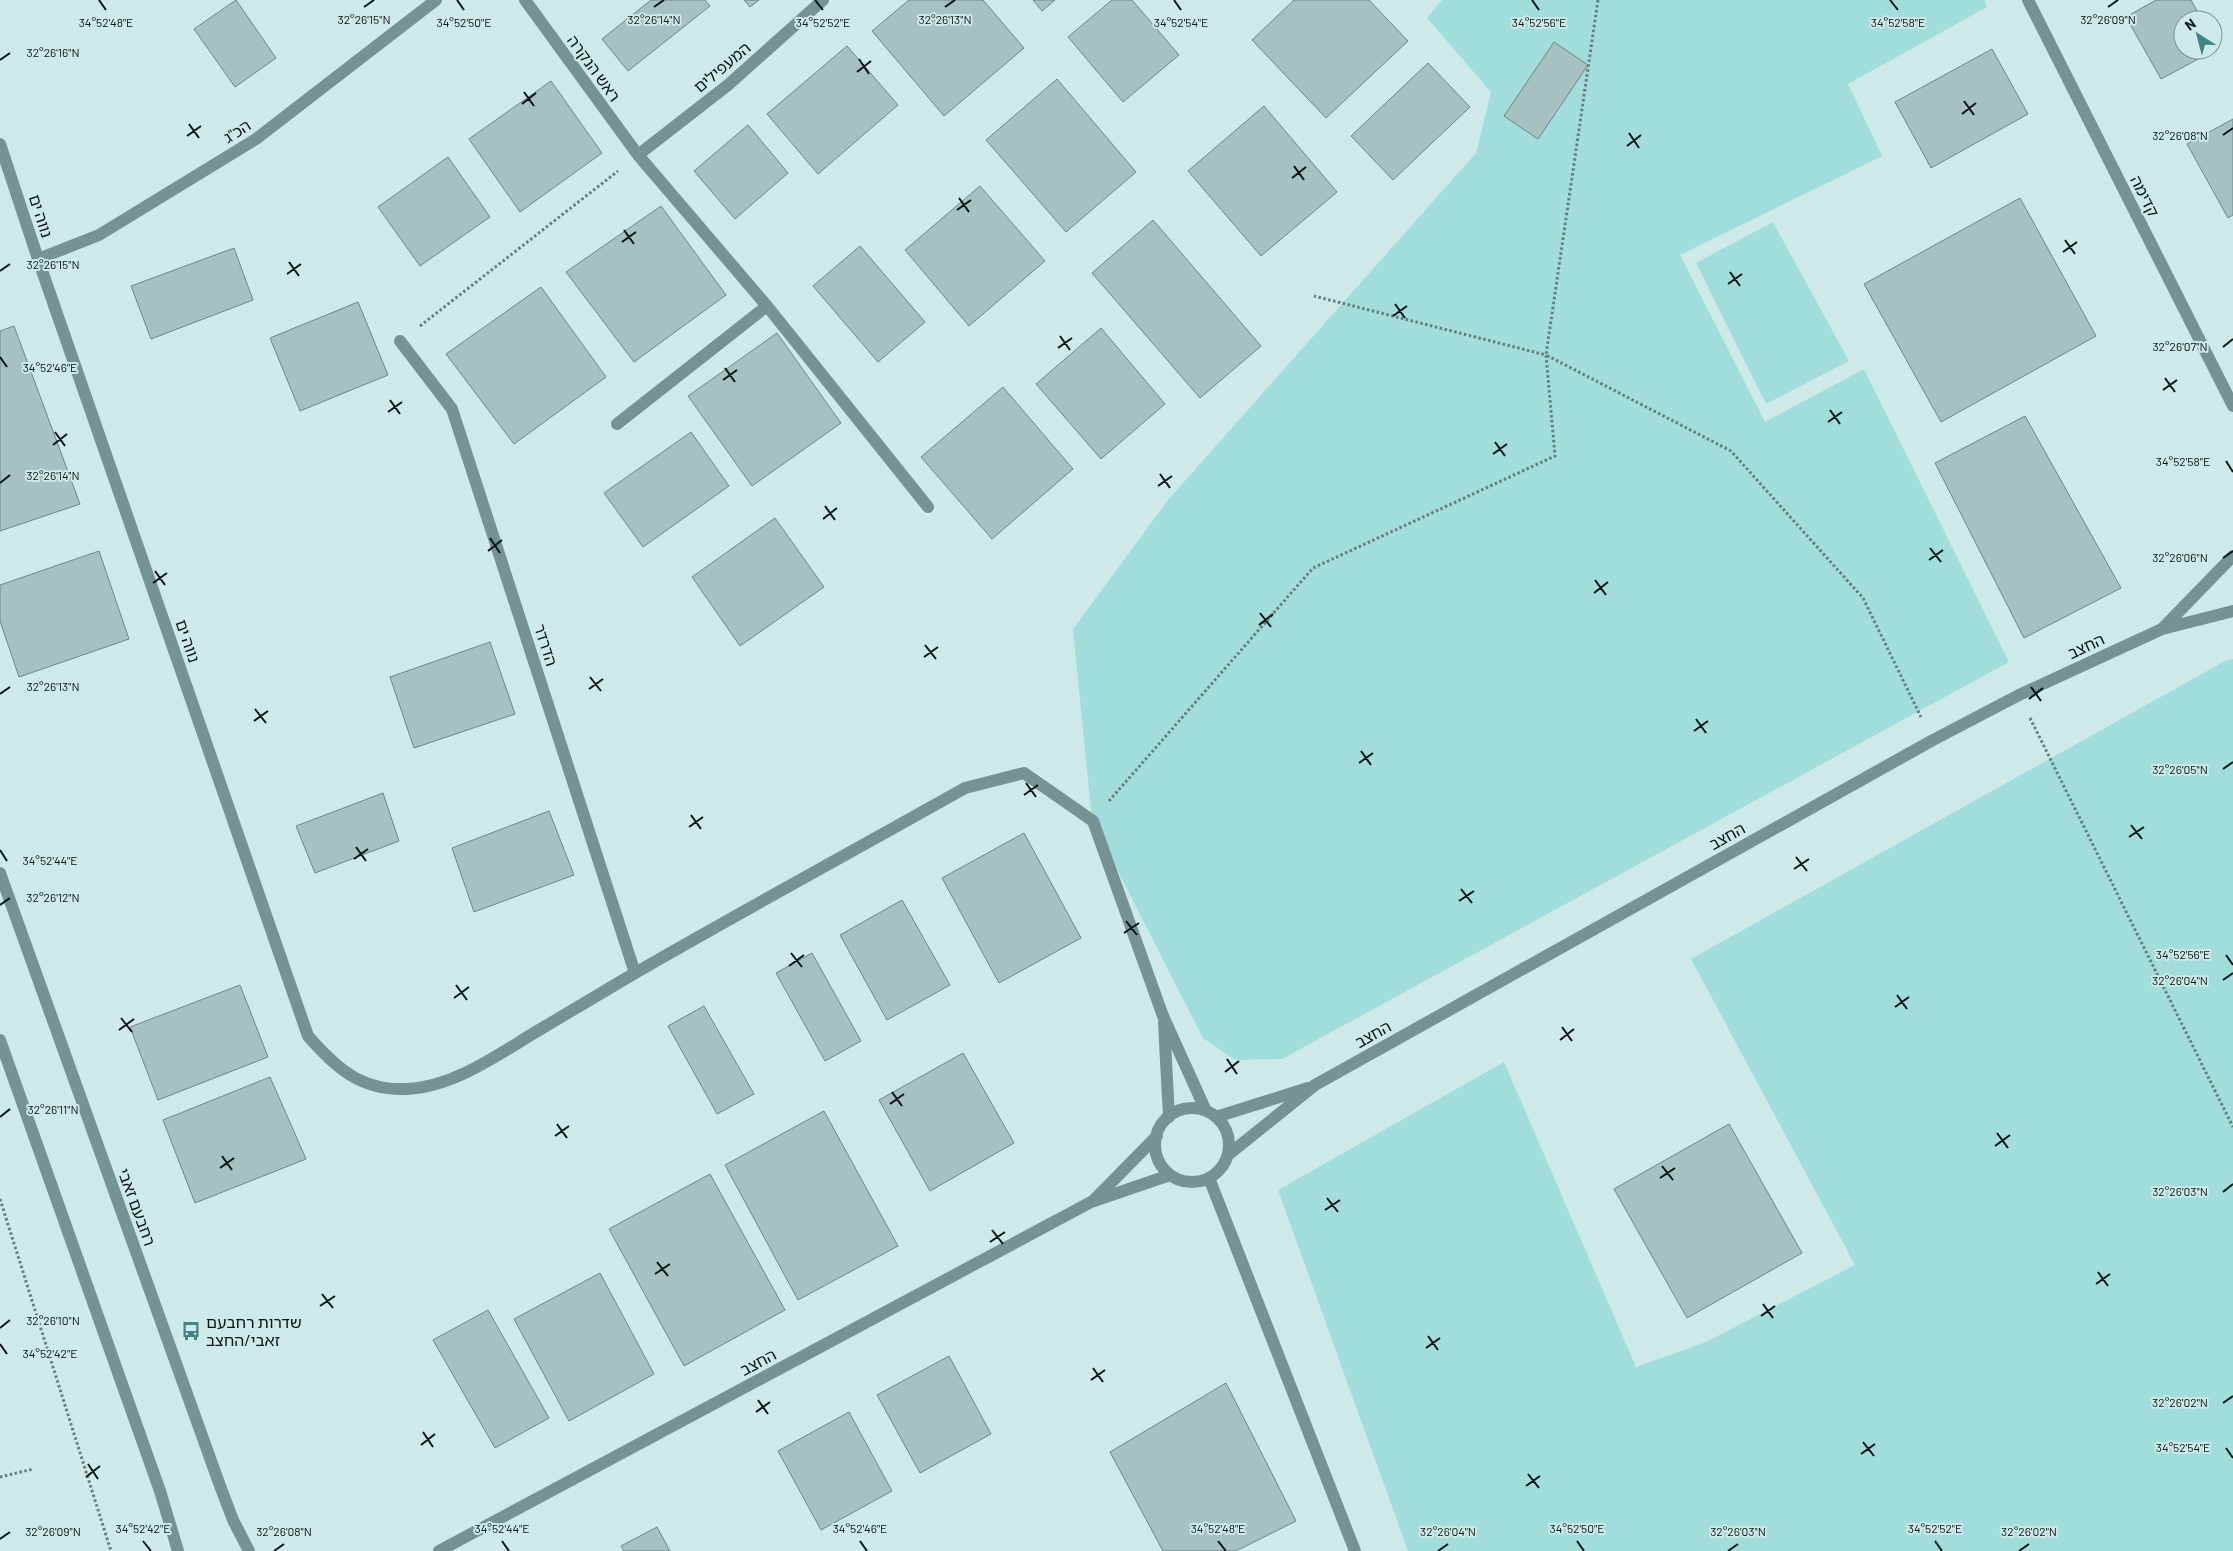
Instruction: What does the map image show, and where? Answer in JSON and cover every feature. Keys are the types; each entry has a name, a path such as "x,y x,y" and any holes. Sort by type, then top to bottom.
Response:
{"street":[{"name":"הכ\"ג","path":"38,259 98,235 256,139 436,0"},
{"name":"ראש הנקרה","path":"525,0 638,156 767,306 928,507"},
{"name":"המעפילים","path":"638,156 728,84 823,0"},
{"name":"קדימה","path":"2028,0 2233,406"},
{"name":"נווה ים","path":"0,144 38,259 308,1036 328,1059 354,1078 379,1087 408,1089 445,1080 486,1062 635,973 965,788 1024,773 1092,820"},
{"path":"618,424 767,306"},
{"name":"הדרדר","path":"400,341 452,409 635,973"},
{"name":"החצב","path":"2162,629 2233,556"},
{"name":"החצב","path":"1228,1154 1315,1085 1933,740 2019,695 2162,629 2233,611"},
{"path":"1092,820 1163,1016 1211,1114 1227,1135 1228,1154 1218,1172 1208,1178 1189,1182 1170,1175 1157,1157 1157,1136 1160,1127 1169,1117 1187,1109 1211,1114"},
{"name":"רחבעם זאבי","path":"0,873 219,1483 233,1520 249,1551"},
{"path":"1163,1016 1169,1117"},
{"path":"0,1040 160,1492 178,1551"},
{"name":"החצב","path":"1211,1114 1315,1085"},
{"name":"החצב","path":"1091,1202 1157,1136"},
{"name":"החצב","path":"440,1551 1091,1202 1170,1175"},
{"path":"1208,1178 1355,1551"}],"path":[{"path":"1092,820 1313,568 1555,456 1546,355 1598,0"},
{"path":"400,341 638,156"},
{"path":"1314,296 1546,355 1730,451 1863,598 1933,740"},
{"path":"2019,695 2233,1127"},
{"path":"0,1199 111,1551"},
{"path":"0,1477 32,1469"}],"shaded area":[{"path":"1442,0 1984,0 1987,7 1848,84 1882,156 1680,255 1765,422 1864,369 2009,662 1282,1059 1235,1060 1203,1038 1092,820 1073,629 1168,500 1476,153 1491,92 1427,18"},
{"path":"1773,222 1849,361 1766,404 1696,263"},
{"path":"2233,659 2233,1551 1408,1551 1278,1190 1504,1062 1636,1367 1706,1342 1855,1265 1691,959 2225,661"}],"building":[{"path":"236,0 276,58 235,87 194,29"},
{"path":"651,0 705,0 710,6 628,71 602,39"},
{"path":"744,0 759,0 750,7"},
{"path":"909,0 983,0 1024,48 944,116 872,31"},
{"path":"1033,0 1055,0 1042,11"},
{"path":"1112,0 1132,0 1179,55 1123,102 1068,37"},
{"path":"1294,0 1369,0 1408,41 1326,118 1252,40"},
{"path":"2156,0 2191,0 2196,10 2173,10 2173,60 2196,60 2161,79 2126,17"},
{"path":"1554,42 1588,65 1538,139 1504,116"},
{"path":"847,46 898,105 818,174 767,114"},
{"path":"1992,49 2028,114 1931,168 1895,102"},
{"path":"1428,63 1470,107 1393,180 1351,136"},
{"path":"1057,79 1136,172 1066,232 986,140"},
{"path":"551,81 602,153 520,212 469,139"},
{"path":"1264,106 1337,192 1261,256 1188,171"},
{"path":"2233,119 2233,215 2228,218 2187,144"},
{"path":"748,125 788,173 735,219 694,171"},
{"path":"448,157 490,217 420,266 378,207"},
{"path":"980,186 1045,261 969,326 905,250"},
{"path":"2020,198 2096,336 1941,422 1864,284"},
{"path":"661,206 726,295 634,362 566,272"},
{"path":"1153,220 1261,346 1200,398 1092,273"},
{"path":"860,246 925,322 878,362 813,286"},
{"path":"234,248 253,300 151,339 131,286"},
{"path":"541,287 606,377 514,444 446,354"},
{"path":"358,302 388,375 300,411 270,338"},
{"path":"14,326 80,504 0,531 0,331"},
{"path":"1101,328 1165,404 1101,459 1036,384"},
{"path":"777,333 841,423 752,486 688,396"},
{"path":"1003,387 1073,469 992,539 921,457"},
{"path":"2025,416 2121,588 2024,638 1935,463"},
{"path":"691,432 729,486 643,547 604,493"},
{"path":"775,518 824,587 740,646 692,577"},
{"path":"99,551 129,639 19,677 0,621 0,585"},
{"path":"490,642 515,714 414,748 390,677"},
{"path":"383,793 399,841 315,873 296,826"},
{"path":"549,811 574,875 474,912 452,848"},
{"path":"1024,833 1081,938 999,983 942,878"},
{"path":"902,900 950,985 887,1020 840,935"},
{"path":"812,953 861,1041 825,1061 776,973"},
{"path":"240,985 268,1057 158,1100 130,1027"},
{"path":"704,1006 754,1094 717,1114 668,1026"},
{"path":"963,1053 1014,1143 930,1191 879,1100"},
{"path":"270,1077 306,1159 195,1203 163,1120"},
{"path":"824,1111 898,1246 798,1300 725,1165"},
{"path":"1729,1124 1802,1253 1687,1318 1614,1189"},
{"path":"710,1174 785,1310 684,1366 609,1229"},
{"path":"600,1273 654,1374 569,1421 514,1319"},
{"path":"488,1310 549,1418 495,1448 433,1340"},
{"path":"949,1356 991,1434 920,1473 877,1395"},
{"path":"1226,1383 1296,1521 1236,1551 1163,1551 1110,1452"},
{"path":"849,1412 892,1491 821,1530 778,1451"},
{"path":"657,1527 670,1551 624,1551 621,1546"}],"place":[{"name":"שדרות רחבעם זאבי/החצב","path":"191,1331"}]}
